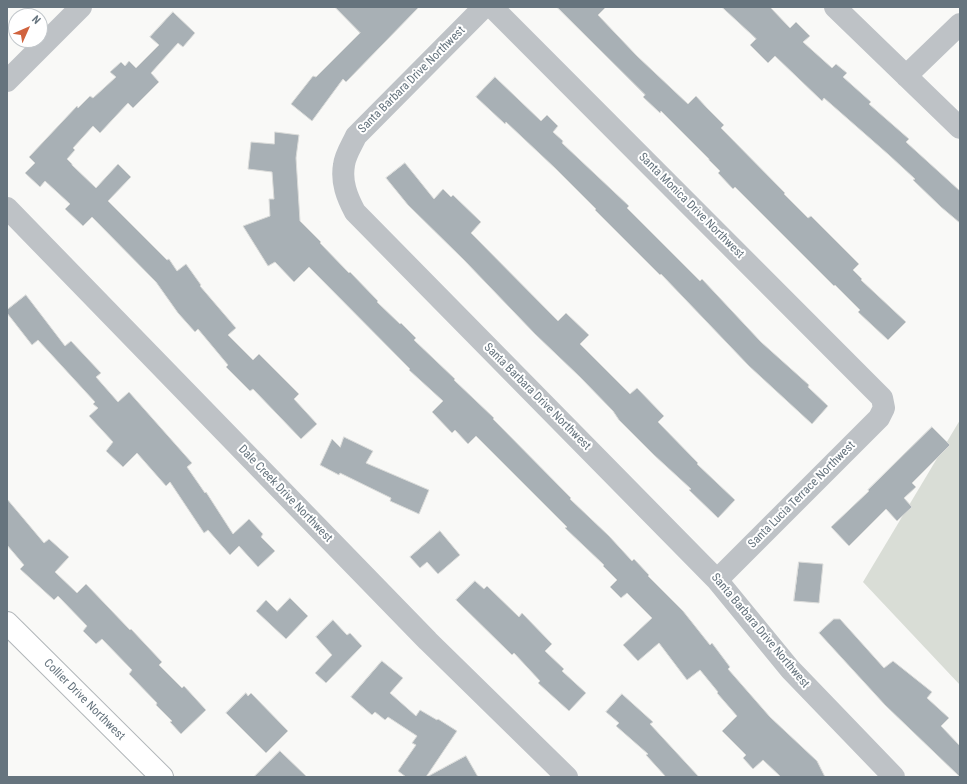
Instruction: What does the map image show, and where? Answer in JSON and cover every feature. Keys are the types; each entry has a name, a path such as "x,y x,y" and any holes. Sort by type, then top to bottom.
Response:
{"main road":[{"name":"Collier Drive Northwest","path":"7,622 162,777"}],"street":[{"path":"7,81 80,7"},
{"name":"Santa Barbara Drive Northwest","path":"484,7 356,136 344,164 343,183 347,198 355,212 717,580 790,669 894,777"},
{"name":"Santa Monica Drive Northwest","path":"492,7 882,398 884,408"},
{"path":"835,7 960,128"},
{"path":"906,76 960,24"},
{"name":"Dale Creek Drive Northwest","path":"7,208 428,641 567,777"},
{"name":"Santa Lucia Terrace Northwest","path":"717,580 879,418 884,408"}],"shaded area":[{"path":"960,420 960,685 863,582"}],"building":[{"path":"335,7 419,7 346,82 343,79 312,121 291,104 313,76 316,77 360,33"},
{"path":"557,7 606,7 598,15 637,56 688,104 696,96 724,125 721,128 785,193 784,194 808,218 811,216 859,264 853,270 862,279 861,280 906,322 888,340 858,312 860,310 835,285 834,286 735,187 733,189 718,173 720,171 709,159 661,111 660,113 643,97 645,95"},
{"path":"722,7 770,7 790,28 796,22 810,36 803,42 832,68 836,64 847,73 843,77 871,102 869,104 909,139 906,142 960,191 960,223 941,207 913,180 915,179 889,155 824,98 822,101 775,56 768,63 750,45 756,39"},
{"path":"173,12 195,33 183,47 178,43 151,73 159,82 133,108 128,103 100,133 93,126 73,148 75,150 67,159 96,188 118,164 131,177 108,201 167,260 169,259 177,271 186,264 201,285 200,286 236,328 228,335 253,360 259,354 299,394 294,399 317,424 301,439 253,389 250,391 226,367 228,365 198,329 195,332 178,313 156,282 92,217 83,226 65,209 70,204 45,181 40,187 25,173 35,163 29,157 77,106 78,108 90,96 93,98 116,77 110,72 121,62 125,66 129,61 136,68 159,45 150,37"},
{"path":"495,77 541,121 547,115 558,126 553,132 563,141 562,143 629,206 627,208 700,281 702,279 761,342 809,385 808,387 828,406 812,424 749,366 661,274 660,275 595,210 596,209 556,169 506,122 505,124 476,97"},
{"path":"275,132 299,135 296,158 300,221 349,273 350,272 378,301 377,302 416,338 414,340 494,418 493,419 571,498 570,499 609,536 632,561 634,559 649,575 648,576 683,611 710,645 712,643 730,667 728,669 770,717 817,761 825,777 781,777 763,760 753,769 743,758 746,755 722,731 737,716 700,670 687,680 659,643 638,661 623,645 652,618 627,593 621,598 610,587 617,580 603,566 604,565 565,528 567,527 476,436 468,444 455,430 452,433 432,412 443,401 409,370 410,369 309,267 294,282 275,262 268,266 243,226 270,216 269,199 274,199 272,172 248,169 251,142 274,144"},
{"path":"405,163 434,199 443,189 451,197 453,195 481,222 471,233 558,321 566,313 589,335 580,344 630,394 637,388 664,416 658,422 698,463 697,464 735,500 718,518 689,490 691,489 619,420 613,411 580,377 535,334 464,260 408,205 386,178"},
{"path":"26,295 65,346 71,341 101,373 96,377 118,402 129,392 192,463 187,467 205,493 206,492 233,534 249,519 263,534 261,537 275,551 258,567 239,546 230,555 208,530 204,533 170,482 166,486 137,453 123,467 106,451 113,442 89,416 98,408 93,404 95,402 38,340 32,345 7,313 7,310"},
{"path":"932,427 950,445 912,483 916,487 904,498 912,507 897,521 886,509 849,546 831,527"},
{"path":"344,437 373,451 366,463 429,490 419,514 390,501 391,498 320,465 332,439 340,447"},
{"path":"7,499 44,543 49,539 69,557 55,572 77,593 86,584 162,662 159,665 182,688 184,686 206,710 181,734 170,722 172,721 156,705 157,703 129,674 132,670 102,639 96,644 83,631 87,626 58,596 54,600 20,569 24,565 7,545"},
{"path":"440,531 460,555 438,574 427,562 420,568 410,557"},
{"path":"799,562 823,564 819,603 794,601"},
{"path":"475,581 484,589 487,586 519,617 522,613 552,644 545,651 564,669 562,671 586,693 569,711 538,683 540,681 514,653 512,655 456,600"},
{"path":"290,598 308,616 286,639 256,611 266,600 277,611"},
{"path":"834,619 840,619 884,668 893,661 932,692 927,698 949,718 941,726 960,746 960,777 885,705 819,633"},
{"path":"333,620 347,635 350,633 362,646 326,683 315,673 332,655 316,637"},
{"path":"382,661 403,678 390,693 416,716 420,710 457,731 426,777 406,777 398,771 416,745 412,743 417,736 388,717 385,720 375,712 372,715 351,697"},
{"path":"246,693 248,696 251,693 288,731 266,753 226,713"},
{"path":"622,694 653,722 650,724 699,777 666,777 646,755 648,754 616,726 619,723 606,712"},
{"path":"280,751 307,777 254,777"},
{"path":"466,756 478,777 427,777"}]}
